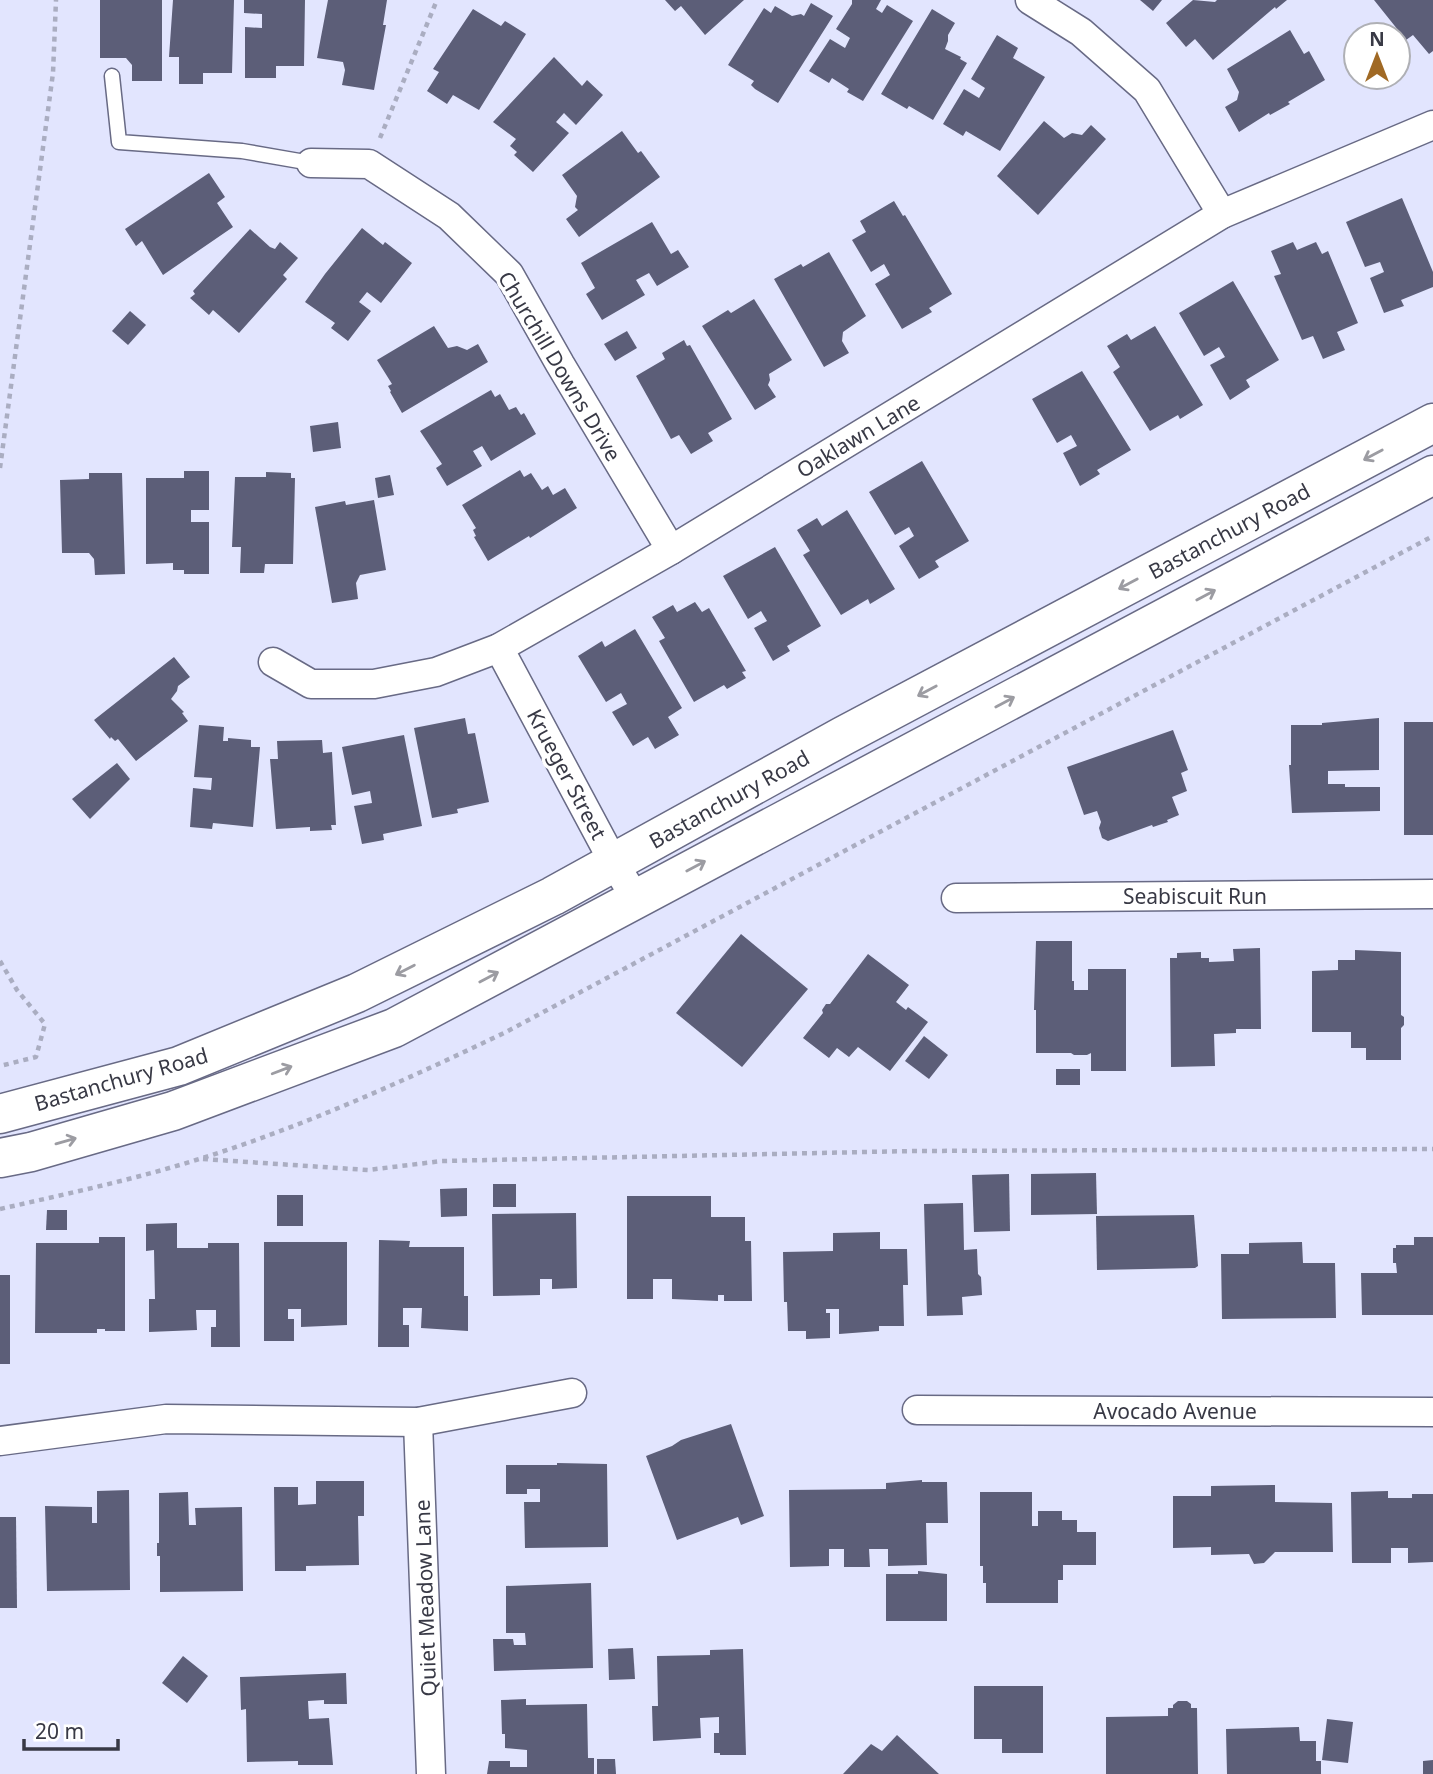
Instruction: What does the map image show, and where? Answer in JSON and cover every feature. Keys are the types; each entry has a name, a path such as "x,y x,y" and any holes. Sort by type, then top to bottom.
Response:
{"main road":[{"name":"Bastanchury Road","path":"0,1114 178,1066 344,999 614,863 867,723 1433,423"},
{"name":"Bastanchury Road","path":"0,1158 173,1111 394,1028 1433,475"}],"street":[{"path":"1030,0 1081,32 1147,90 1222,214"},
{"name":"Oaklawn Lane","path":"273,662 311,684 374,684 436,672 499,648 671,550 1222,214 1433,125"},
{"path":"311,163 369,164"},
{"name":"Churchill Downs Drive","path":"369,164 449,216 509,274 671,550"},
{"name":"Krueger Street","path":"499,648 636,899"},
{"name":"Seabiscuit Run","path":"956,898 1433,894"},
{"path":"0,1441 166,1419 418,1422 572,1393"},
{"name":"Avocado Avenue","path":"917,1409 1433,1412"},
{"name":"Quiet Meadow Lane","path":"418,1422 431,1774"}],"lane":[{"path":"112,76 119,142 242,151 311,163"}],"path":[{"path":"0,468 50,98 56,0"},
{"path":"369,164 437,0"},
{"path":"0,1209 133,1178 199,1159 328,1113 430,1068 506,1032 1433,536"},
{"path":"0,961 17,990 45,1024 36,1058 0,1066"},
{"path":"199,1159 368,1171 442,1161 913,1151 1433,1149"}],"building":[{"path":"100,0 162,0 162,81 132,81 132,65 126,58 100,58"},
{"path":"173,0 234,0 232,73 203,73 203,84 179,84 179,57 169,57"},
{"path":"244,0 305,0 304,66 276,66 276,78 245,78 245,27 262,28 262,14 244,13"},
{"path":"328,0 387,0 383,25 386,25 374,90 342,85 345,70 343,62 317,58"},
{"path":"665,0 744,0 705,35 681,6 675,11"},
{"path":"852,0 881,0 876,9 882,13 887,5 913,21 863,101 847,92 849,89 832,78 829,83 809,71 830,39 845,48 850,38 836,29"},
{"path":"1140,0 1162,0 1153,11"},
{"path":"1193,0 1287,0 1276,9 1275,7 1213,60 1195,39 1186,47 1166,23"},
{"path":"1374,0 1433,0 1433,51 1429,54 1412,36 1412,21 1391,21"},
{"path":"811,3 833,16 778,103 755,89 751,85 754,81 728,65 764,8 771,13 775,6 792,16 804,16"},
{"path":"473,9 501,26 505,21 526,34 479,110 453,95 447,104 427,91 439,72 433,69"},
{"path":"932,9 955,23 948,35 945,49 967,63 933,120 881,94"},
{"path":"1290,30 1304,54 1309,51 1325,80 1288,102 1290,104 1270,115 1269,113 1239,132 1225,107 1237,100 1239,92 1227,69"},
{"path":"997,35 1018,48 1013,58 1045,77 1000,151 966,131 963,136 943,124 964,89 979,98 985,88 971,79"},
{"path":"554,57 582,86 587,80 603,95 576,125 564,113 556,122 569,133 533,172 514,155 517,152 510,146 516,139 493,122"},
{"path":"1044,121 1064,138 1072,133 1082,135 1091,125 1106,139 1038,215 997,176"},
{"path":"622,131 660,177 579,237 566,219 578,210 575,207 577,196 562,175"},
{"path":"209,173 225,197 217,203 233,227 163,275 142,241 136,246 125,229"},
{"path":"1402,198 1433,272 1433,287 1401,300 1404,306 1384,313 1370,278 1384,272 1380,262 1365,267 1346,222"},
{"path":"894,201 952,294 929,308 932,312 902,329 875,284 890,275 884,264 871,272 852,240 866,232 860,221"},
{"path":"652,222 671,254 678,250 689,267 657,286 649,273 636,280 645,295 602,320 586,294 595,288 581,263"},
{"path":"362,228 412,263 381,303 367,292 359,302 371,311 348,341 331,328 335,323 305,302"},
{"path":"250,229 270,247 275,249 280,242 298,258 283,275 287,279 239,333 213,310 209,315 190,298 195,294 193,291"},
{"path":"1293,242 1297,250 1316,242 1322,254 1328,251 1358,323 1337,332 1345,350 1323,359 1313,336 1302,340 1274,276 1281,274 1271,251"},
{"path":"829,252 866,316 843,332 842,341 849,353 824,367 774,279"},
{"path":"1233,281 1279,360 1246,380 1250,387 1230,400 1210,365 1225,357 1219,347 1204,356 1179,313"},
{"path":"754,299 792,360 769,374 768,385 776,397 755,410 702,326 728,310 731,313"},
{"path":"130,311 146,325 128,345 112,331"},
{"path":"434,326 448,348 457,346 467,350 478,344 488,362 402,413 390,392 388,386 392,384 377,360"},
{"path":"1155,326 1203,405 1180,419 1178,415 1150,431 1113,372 1120,367 1107,346 1127,334 1131,340"},
{"path":"627,331 637,348 615,361 604,344"},
{"path":"684,340 687,346 690,345 732,419 708,433 713,441 691,454 679,435 671,439 636,376 665,359 662,353"},
{"path":"1082,371 1131,450 1097,470 1100,474 1080,486 1063,453 1077,446 1071,435 1057,443 1032,399"},
{"path":"491,390 495,397 500,394 509,410 516,407 521,415 524,413 536,434 491,461 482,446 473,451 482,466 447,486 436,468 442,464 420,431"},
{"path":"338,422 341,448 313,452 310,426"},
{"path":"922,461 969,541 935,561 939,567 919,579 899,546 914,536 909,527 895,535 869,492"},
{"path":"520,470 524,477 531,473 542,490 548,486 553,495 565,488 577,508 488,561 474,537 476,536 473,530 476,528 462,505"},
{"path":"184,471 209,471 209,510 191,510 191,522 209,522 209,574 184,574 184,570 173,570 173,563 146,564 146,478 184,478"},
{"path":"266,472 291,473 291,478 295,478 293,564 265,564 264,573 240,573 241,547 232,547 235,477 266,477"},
{"path":"89,473 122,473 125,574 95,575 94,559 89,553 62,553 60,480 89,479"},
{"path":"390,475 394,495 378,498 375,478"},
{"path":"374,500 386,570 360,575 356,583 358,599 332,603 315,507 345,501 346,505"},
{"path":"847,510 895,589 870,604 868,599 841,615 803,555 810,551 797,530 817,518 822,526"},
{"path":"775,547 821,626 787,646 790,651 773,661 754,628 767,621 761,611 748,619 723,576"},
{"path":"695,602 702,612 709,608 746,671 742,672 746,678 727,689 724,685 694,702 659,641 665,638 652,617 673,605 677,612"},
{"path":"635,629 682,708 668,717 679,735 655,749 648,737 633,746 612,712 627,704 621,693 606,702 578,656 602,641 605,647"},
{"path":"174,657 190,677 178,686 171,699 184,712 182,713 188,721 136,761 118,739 110,739 94,720"},
{"path":"465,718 468,734 475,733 489,802 457,809 458,813 432,818 414,728"},
{"path":"1379,718 1379,770 1328,771 1328,784 1380,787 1380,811 1292,813 1289,765 1291,725 1322,725"},
{"path":"1404,722 1433,722 1433,835 1404,835"},
{"path":"199,725 224,727 223,741 228,741 228,738 251,740 251,747 260,747 253,827 213,823 212,829 190,827 193,788 211,790 212,778 194,777"},
{"path":"1173,730 1188,770 1181,773 1187,791 1172,797 1179,815 1167,820 1168,822 1108,841 1102,838 1097,811 1084,815 1067,767"},
{"path":"404,735 422,826 383,834 384,840 362,844 354,806 372,803 370,791 352,795 342,747"},
{"path":"322,740 323,753 332,752 336,825 331,825 332,830 310,831 310,827 276,829 270,759 278,759 277,741"},
{"path":"117,763 130,779 90,819 72,799"},
{"path":"741,934 808,989 742,1067 676,1013"},
{"path":"1036,941 1072,941 1074,990 1088,990 1088,969 1126,969 1126,1071 1091,1071 1091,1053 1036,1053"},
{"path":"1260,948 1261,1029 1236,1029 1236,1033 1214,1034 1215,1066 1171,1067 1170,958 1177,958 1177,953 1201,952 1201,958 1209,958 1209,962 1234,961 1233,949"},
{"path":"1355,950 1401,952 1401,1015 1404,1017 1404,1025 1401,1028 1401,1060 1366,1060 1366,1048 1351,1048 1351,1032 1312,1032 1312,971 1338,970 1338,960 1355,960"},
{"path":"868,954 909,985 896,1002 906,1010 908,1007 928,1022 890,1071 858,1047 849,1057 837,1048 829,1058 803,1038 823,1013 826,1004 830,1004"},
{"path":"924,1036 948,1055 929,1079 905,1061"},
{"path":"1056,1069 1080,1069 1080,1085 1056,1085"},
{"path":"1096,1173 1097,1214 1031,1215 1031,1174"},
{"path":"1009,1174 1010,1231 974,1232 972,1175"},
{"path":"493,1184 516,1184 516,1207 493,1207"},
{"path":"467,1188 467,1216 441,1217 440,1189"},
{"path":"277,1195 303,1195 303,1226 277,1226"},
{"path":"627,1196 711,1196 711,1217 745,1217 745,1241 751,1241 752,1301 724,1301 724,1295 718,1295 718,1301 672,1299 672,1279 653,1279 653,1299 627,1299"},
{"path":"963,1203 964,1250 977,1249 982,1295 962,1297 963,1315 927,1316 924,1204"},
{"path":"47,1210 67,1210 67,1230 46,1230"},
{"path":"576,1213 577,1288 552,1289 552,1279 540,1279 540,1295 493,1296 492,1214"},
{"path":"1194,1215 1198,1266 1195,1268 1097,1270 1096,1216"},
{"path":"177,1223 177,1248 208,1248 208,1243 239,1243 240,1347 211,1347 211,1327 216,1327 216,1310 196,1310 197,1330 149,1332 149,1299 155,1299 154,1250 146,1251 146,1224"},
{"path":"880,1232 880,1249 907,1249 908,1285 903,1285 904,1326 879,1326 879,1331 839,1334 839,1309 826,1309 826,1313 830,1313 830,1338 806,1339 806,1331 788,1331 787,1302 784,1302 783,1252 833,1251 833,1233"},
{"path":"99,1237 125,1237 125,1331 97,1329 97,1333 35,1333 36,1243 99,1243"},
{"path":"1414,1237 1433,1237 1433,1315 1362,1315 1361,1273 1397,1273 1396,1263 1393,1263 1393,1248 1396,1248 1396,1245 1414,1245"},
{"path":"379,1240 410,1241 409,1247 464,1247 464,1296 468,1296 468,1331 421,1328 422,1308 403,1308 403,1325 409,1325 409,1347 378,1347"},
{"path":"264,1242 347,1242 347,1325 301,1327 301,1309 288,1309 288,1319 294,1319 294,1341 264,1341"},
{"path":"1302,1242 1303,1263 1335,1263 1336,1318 1222,1319 1221,1254 1249,1254 1249,1243"},
{"path":"0,1275 10,1275 10,1364 0,1364"},
{"path":"731,1424 764,1516 741,1525 738,1517 677,1540 646,1456 681,1440"},
{"path":"607,1464 608,1547 525,1548 524,1502 540,1502 540,1489 527,1489 527,1494 506,1494 506,1465"},
{"path":"922,1480 947,1482 948,1523 926,1523 927,1565 888,1566 888,1549 869,1549 870,1567 844,1567 844,1549 829,1549 829,1566 790,1567 789,1490 886,1489 886,1483"},
{"path":"316,1481 364,1481 364,1516 358,1516 359,1565 306,1566 306,1571 275,1571 274,1487 298,1487 298,1505 316,1504"},
{"path":"1275,1485 1275,1502 1332,1503 1333,1552 1275,1552 1264,1563 1254,1564 1249,1554 1211,1555 1211,1547 1173,1548 1173,1496 1211,1496 1211,1486"},
{"path":"129,1490 130,1590 47,1591 45,1506 92,1507 92,1523 97,1523 97,1491"},
{"path":"1388,1491 1388,1498 1412,1498 1412,1494 1433,1494 1433,1562 1408,1563 1408,1548 1391,1548 1391,1563 1352,1563 1351,1492"},
{"path":"188,1492 189,1525 196,1525 195,1508 242,1507 243,1591 160,1592 160,1556 157,1556 159,1493"},
{"path":"980,1492 1032,1492 1032,1526 1038,1526 1038,1511 1062,1511 1062,1520 1077,1520 1077,1532 1096,1532 1096,1565 1063,1565 1063,1580 1058,1580 1058,1603 986,1603 986,1583 983,1583 983,1566 980,1566"},
{"path":"0,1517 16,1517 17,1608 0,1608"},
{"path":"918,1571 947,1574 947,1621 886,1621 886,1574 918,1574"},
{"path":"591,1583 593,1668 494,1671 493,1639 513,1639 514,1645 526,1645 525,1633 506,1633 506,1586"},
{"path":"633,1648 635,1679 609,1680 608,1649"},
{"path":"743,1649 746,1755 714,1753 714,1733 719,1733 719,1717 700,1718 701,1738 653,1741 652,1706 658,1706 657,1656 710,1655 710,1650"},
{"path":"183,1656 208,1676 187,1703 162,1683"},
{"path":"346,1673 347,1704 324,1704 324,1700 308,1701 309,1719 329,1718 333,1765 298,1765 298,1761 247,1762 246,1709 241,1710 240,1677"},
{"path":"974,1686 1043,1686 1043,1753 1002,1753 1002,1739 974,1739"},
{"path":"526,1699 526,1705 587,1704 588,1758 594,1758 594,1774 487,1774 489,1761 510,1761 510,1767 527,1767 527,1750 505,1748 501,1700"},
{"path":"1178,1701 1187,1701 1191,1708 1197,1708 1198,1774 1106,1774 1106,1717 1168,1716 1168,1708 1173,1708"},
{"path":"1327,1719 1353,1722 1348,1763 1322,1760"},
{"path":"1299,1727 1300,1741 1316,1741 1316,1761 1321,1761 1321,1774 1227,1774 1226,1729"},
{"path":"897,1735 939,1774 843,1774 871,1744 882,1751"},
{"path":"597,1759 615,1759 616,1774 597,1774"},
{"path":"1433,1760 1433,1774 1423,1774 1423,1761"}]}
